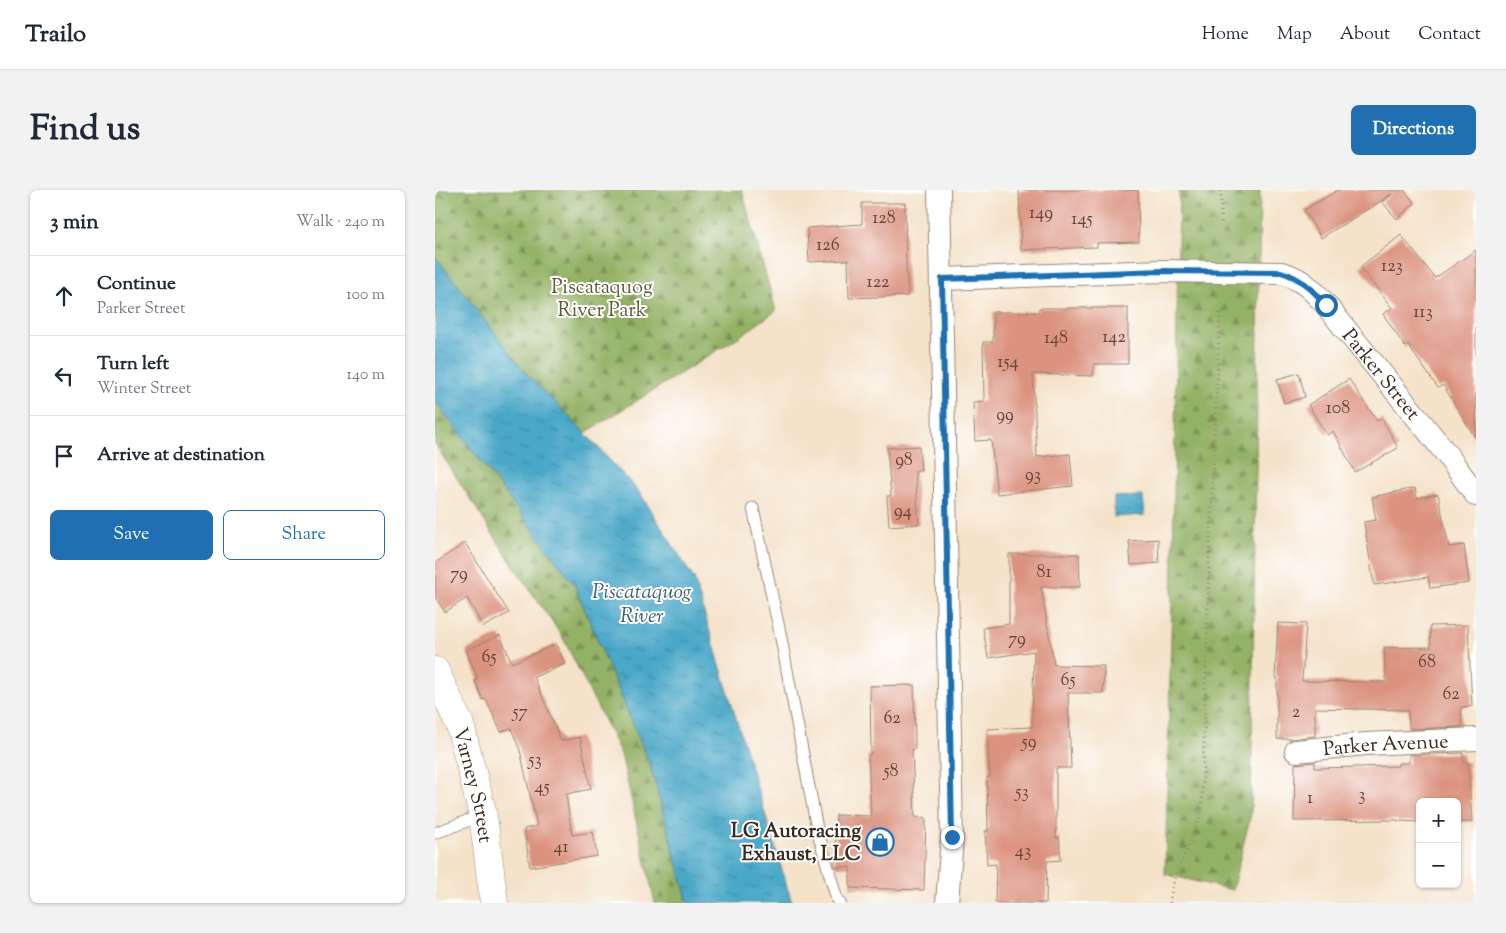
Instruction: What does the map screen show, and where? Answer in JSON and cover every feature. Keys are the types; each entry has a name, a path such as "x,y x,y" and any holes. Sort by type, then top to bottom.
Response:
{"main road":[{"name":"Varney Street","path":"435,671 460,725 483,815 494,903"}],"street":[{"path":"939,190 952,837 947,903"},
{"name":"Parker Street","path":"942,279 1162,271 1281,272 1292,276 1316,293 1445,452 1476,496"},
{"name":"Parker Avenue","path":"1296,751 1367,744 1476,739"}],"lane":[{"path":"753,508 780,633 817,829 837,900 840,903"},
{"path":"435,833 483,815"}],"path":[{"path":"1221,190 1221,222"},
{"path":"1170,903 1175,878 1199,820 1201,806 1220,313"}],"green space":[{"name":"Piscataquog River Park","path":"435,190 742,190 776,311 737,338 585,433 524,371 435,256"},
{"path":"1179,190 1260,190 1251,814 1232,890 1165,874 1173,560"},
{"path":"435,401 574,584 650,765 688,903 655,903 621,754 562,636 518,573 435,444"}],"water":[{"name":"Piscataquog River","path":"435,256 524,371 640,493 694,579 792,903 688,903 650,765 574,584 435,401"},
{"path":"1143,496 1145,515 1114,517 1114,497"}],"building":[{"path":"1019,190 1138,190 1139,242 1097,243 1097,247 1021,250"},
{"path":"1338,190 1404,190 1415,203 1397,219 1382,202 1392,194 1321,238 1304,210"},
{"path":"862,203 905,203 908,296 849,298 848,260 809,262 807,228 862,224"},
{"path":"1401,235 1435,278 1476,250 1476,439 1443,385 1438,388 1408,345 1405,347 1383,314 1392,308 1360,267"},
{"path":"1039,308 1128,308 1128,364 1094,364 1093,376 1033,374 1037,457 1070,454 1073,486 997,494 991,440 975,441 973,402 984,401 983,342 993,342 993,312 1039,312"},
{"path":"1299,373 1305,397 1284,403 1277,379"},
{"path":"1349,379 1377,421 1382,418 1398,448 1355,472 1333,431 1327,435 1308,405"},
{"path":"919,446 921,471 915,471 919,524 889,526 887,496 891,496 887,448"},
{"path":"1415,488 1417,498 1438,494 1449,547 1464,545 1469,583 1430,588 1428,577 1374,585 1364,522 1376,520 1372,497"},
{"path":"1158,539 1159,563 1131,565 1129,541"},
{"path":"465,543 509,613 483,627 467,598 445,612 435,597 435,563"},
{"path":"1009,554 1079,554 1080,587 1041,587 1054,665 1104,666 1103,693 1068,693 1071,768 1056,768 1056,838 1059,837 1061,860 1047,861 1046,903 995,903 996,864 987,865 985,831 988,831 987,777 990,777 987,729 1032,727 1034,651 988,658 983,628 1009,624"},
{"path":"1278,623 1306,624 1302,681 1386,682 1384,648 1431,647 1430,626 1468,625 1472,706 1461,707 1462,727 1409,729 1408,710 1315,708 1315,736 1277,739 1277,677 1275,677"},
{"path":"500,635 512,663 556,644 565,664 534,677 561,741 580,737 591,789 566,794 572,835 593,832 597,856 530,867 524,829 537,826 520,750 511,728 501,732 486,699 483,700 475,680 478,679 466,650"},
{"path":"914,685 915,749 912,749 915,817 926,818 924,890 850,888 850,867 835,867 836,815 871,816 868,755 871,754 870,686"},
{"path":"1463,753 1463,762 1468,762 1472,822 1461,822 1461,798 1416,798 1416,822 1398,820 1294,821 1295,764 1315,762 1315,768 1398,766 1398,763 1409,763 1409,755"}],"place":[{"name":"LG Autoracing Exhaust, LLC","path":"880,842"}],"route":[{"path":"952,837 942,279 1162,271 1281,272 1303,282 1326,305"}]}
